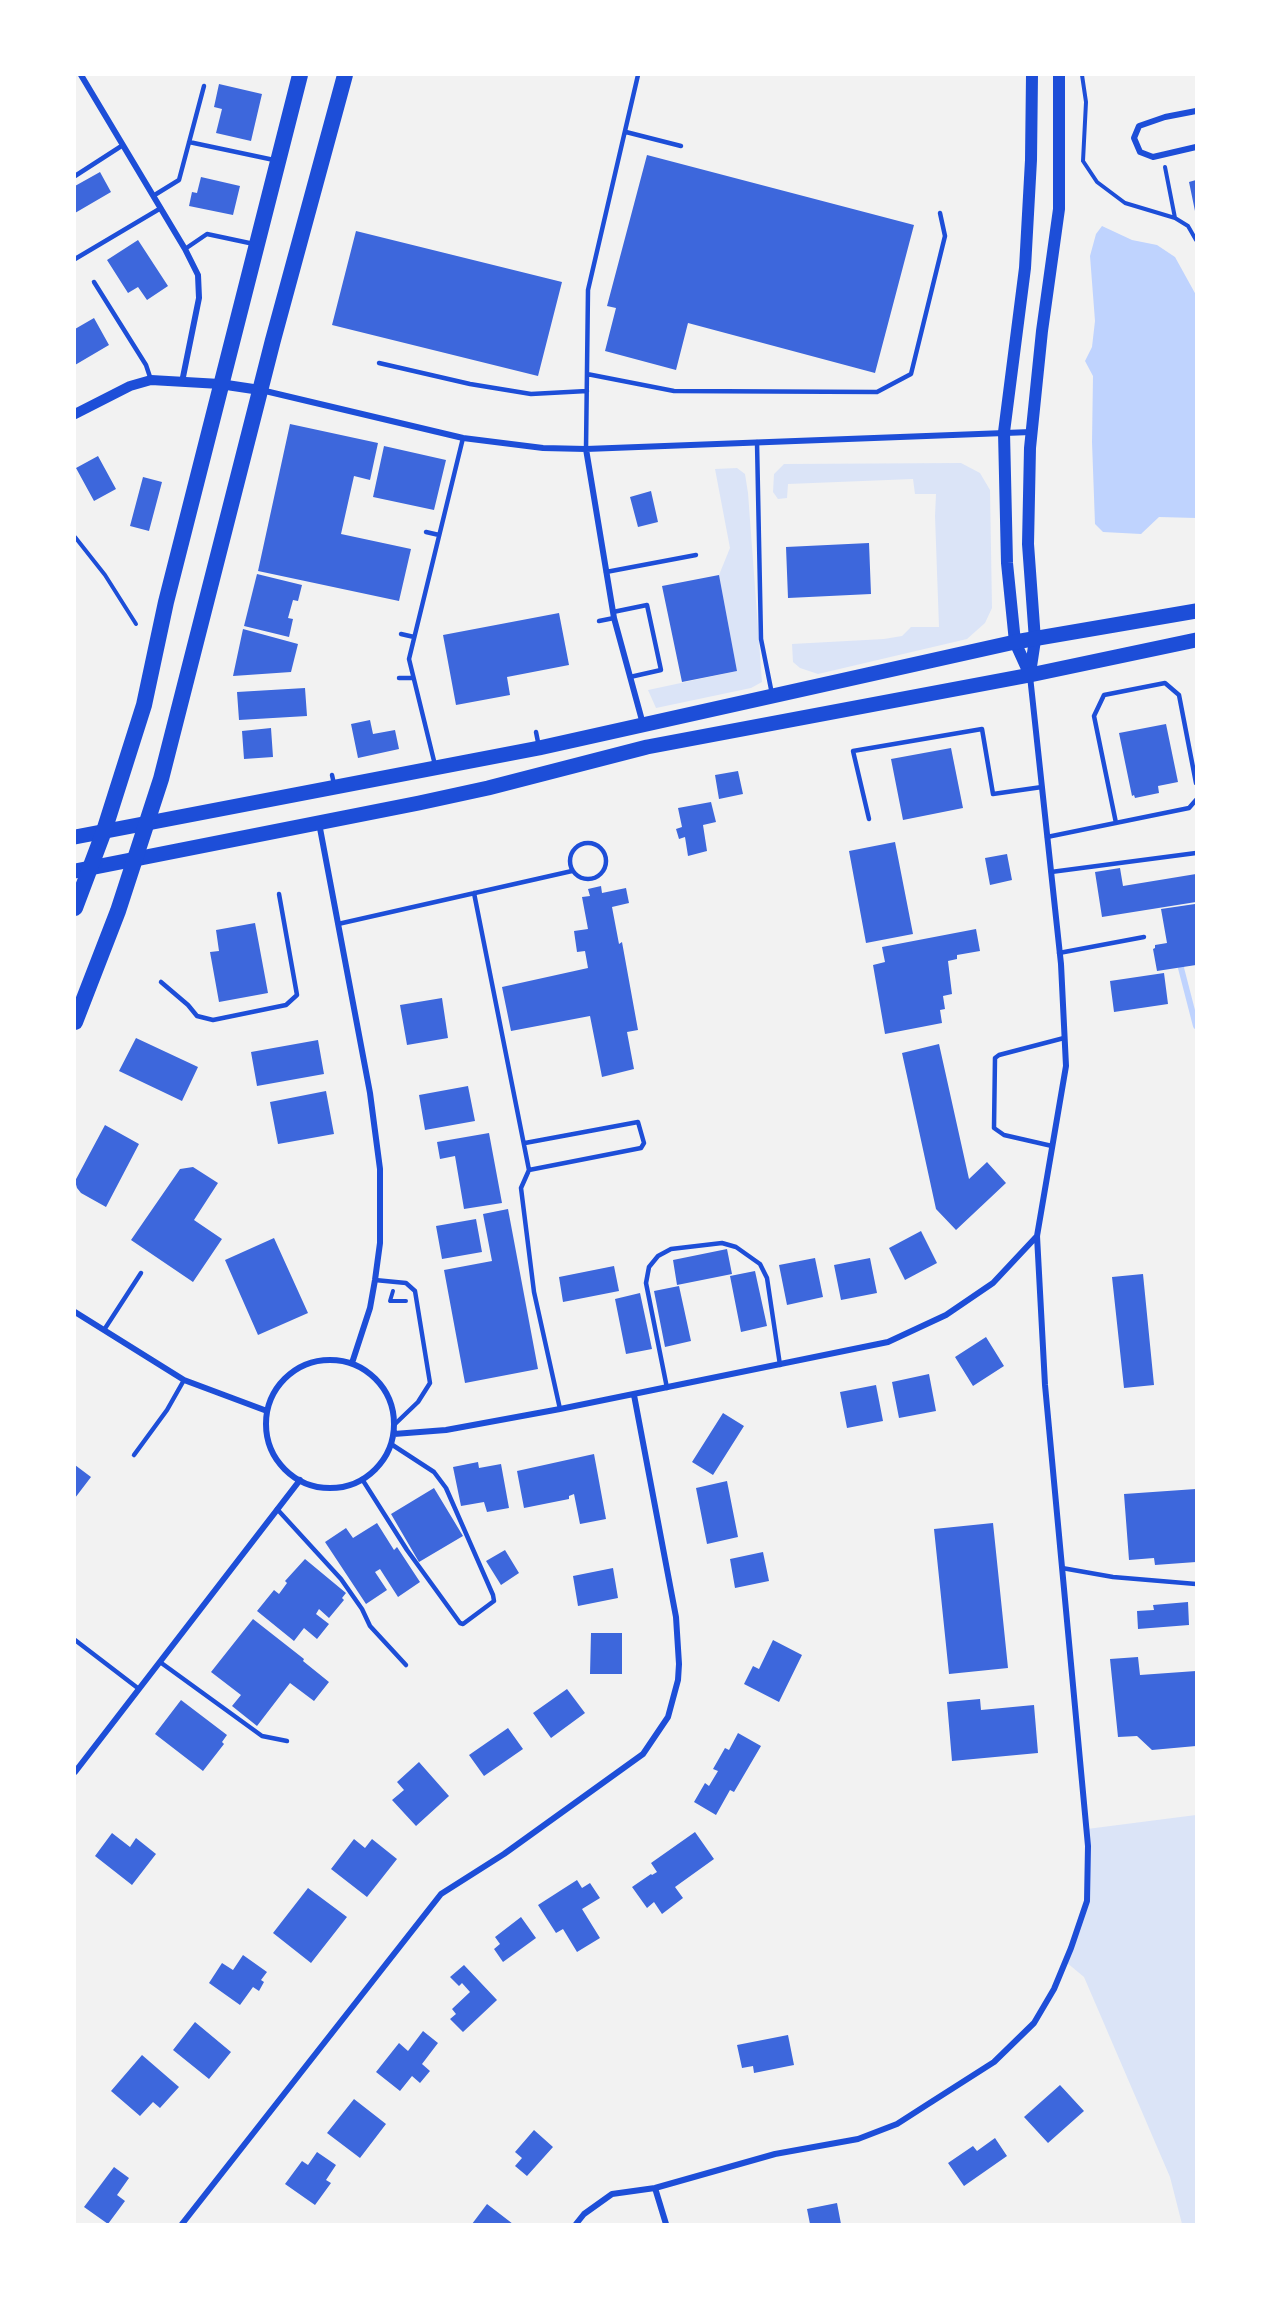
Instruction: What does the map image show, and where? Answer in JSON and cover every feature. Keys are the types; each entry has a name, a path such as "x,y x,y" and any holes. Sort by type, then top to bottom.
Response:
{"highway":[{"path":"75,908 83,869 104,831 144,705 166,602 300,75"},
{"path":"75,1022 100,960 148,823 260,390 345,75"}],"main road":[{"path":"1030,675 1015,642 1007,563 1004,432 1025,268 1031,160 1032,75"},
{"path":"1030,675 1035,640 1028,544 1031,432 1059,209 1059,75"},
{"path":"75,837 148,823 333,781 435,768 539,748 1015,642 1196,611"},
{"path":"83,869 488,788 647,747 1030,675 1196,640"}],"street":[{"path":"81,75 185,249 198,275 200,286 182,382"},
{"path":"1196,111 1165,117 1139,126 1134,138 1140,152 1153,157 1196,147"},
{"path":"75,414 130,386 152,380 220,384 260,390 463,438 533,447 586,449 1031,432"},
{"path":"586,449 614,615 643,725"},
{"path":"576,2224 584,2214 612,2194 656,2188 775,2154 858,2139 897,2124 994,2062 1034,2023 1054,1989 1087,1901 1088,1846 1045,1385 1037,1236 1066,1066 1059,952 1030,675"},
{"path":"319,823 370,1093 380,1169 380,1243 375,1280 370,1308 352,1363"},
{"path":"394,1434 446,1430 560,1409 888,1342 946,1315 993,1283 1037,1236"},
{"path":"75,1312 184,1380 267,1411"},
{"path":"335,1359 352,1363 368,1371 385,1388 392,1406 394,1434 391,1444 377,1468 362,1479 352,1484 329,1488 315,1486 300,1480 279,1463 271,1448 266,1421 267,1411 282,1382 300,1367 321,1360 335,1359"},
{"path":"182,2224 441,1894 504,1854 643,1754 668,1717 678,1680 676,1617 634,1395"},
{"path":"75,1772 300,1480"},
{"path":"656,2188 666,2224"}],"lane":[{"path":"586,449 588,290 639,75"},
{"path":"153,196 179,180 204,86"},
{"path":"626,132 681,146"},
{"path":"189,142 279,161"},
{"path":"75,176 123,145"},
{"path":"75,259 161,208"},
{"path":"587,374 674,391 877,392 911,374 945,236 940,213"},
{"path":"185,249 207,234 257,244"},
{"path":"94,282 146,365 152,380"},
{"path":"379,363 470,384 531,394 587,392"},
{"path":"435,768 409,660 463,438"},
{"path":"757,442 761,639 772,695"},
{"path":"426,532 439,535"},
{"path":"606,572 696,555"},
{"path":"599,621 647,605 661,670 630,677"},
{"path":"401,634 414,638"},
{"path":"399,678 413,678"},
{"path":"1116,823 1094,716 1104,695 1165,683 1179,695 1196,783"},
{"path":"869,819 853,751 982,729 993,794 1042,787"},
{"path":"536,732 539,748"},
{"path":"1047,837 1189,808 1196,800"},
{"path":"338,924 572,871 584,879 598,877 606,865 604,851 592,843 578,845 570,857 572,871"},
{"path":"1051,872 1196,853"},
{"path":"474,893 525,1143 529,1170 521,1188 534,1292 560,1409"},
{"path":"161,982 188,1005 197,1016 213,1020 286,1005 297,995 279,894"},
{"path":"1059,952 1144,937"},
{"path":"1052,1146 1004,1135 994,1128 995,1058 999,1054 1064,1038"},
{"path":"525,1143 638,1122 644,1143 641,1148 529,1170"},
{"path":"667,1388 646,1283 650,1267 658,1256 671,1249 722,1243 736,1247 760,1264 767,1278 780,1365"},
{"path":"104,1330 141,1274"},
{"path":"375,1280 406,1283 415,1291 430,1383 418,1402 394,1425"},
{"path":"134,1455 167,1410 184,1380"},
{"path":"362,1479 407,1550 460,1623 463,1624 494,1601 446,1488 434,1472 391,1444"},
{"path":"278,1509 341,1579 362,1609 370,1626 406,1665"},
{"path":"1062,1568 1113,1577 1196,1584"},
{"path":"75,1640 139,1689"},
{"path":"160,1662 262,1736 287,1741"}],"path":[{"path":"1082,75 1086,102 1083,161 1097,182 1125,203 1175,218 1188,226 1196,240"},
{"path":"1163,154 1175,218"},
{"path":"75,537 105,575 136,624"}],"shaded area":[{"path":"961,463 980,473 990,490 992,608 985,623 967,639 818,674 800,668 793,662 792,644 884,639 902,636 911,627 939,627 936,494 915,494 913,479 788,484 787,498 778,499 773,492 774,474 784,464"},
{"path":"737,468 745,474 748,493 762,682 751,688 656,708 648,690 737,671 719,575 730,548 715,469"},
{"path":"1196,1815 1196,2224 1182,2224 1170,2177 1084,1977 1066,1962 1087,1901 1087,1829"}],"water":[{"path":"1102,226 1132,240 1157,245 1175,257 1196,295 1196,518 1159,517 1141,534 1103,532 1095,524 1092,442 1093,376 1085,361 1092,347 1095,321 1090,256 1096,234"}],"building":[{"path":"219,84 262,94 251,141 216,133 222,109 214,107"},
{"path":"647,155 914,225 875,373 688,323 676,370 605,351 616,308 607,306"},
{"path":"100,172 111,192 75,213 75,186"},
{"path":"201,177 240,186 233,215 189,206 192,192 197,193"},
{"path":"1196,180 1196,211 1195,211 1189,182"},
{"path":"356,231 562,282 538,376 332,325"},
{"path":"138,240 168,286 147,300 138,287 128,293 107,260"},
{"path":"94,318 109,345 75,365 75,329"},
{"path":"290,424 378,443 370,480 354,476 341,534 411,549 399,601 258,571"},
{"path":"384,446 446,460 434,510 373,497"},
{"path":"98,456 116,489 94,501 76,468"},
{"path":"143,477 162,482 149,531 130,526"},
{"path":"651,491 658,522 638,527 630,497"},
{"path":"869,543 871,594 788,598 786,547"},
{"path":"257,574 302,585 298,601 293,600 288,618 293,619 289,637 244,626"},
{"path":"719,575 737,671 682,682 662,586"},
{"path":"559,613 569,665 507,677 510,695 456,705 443,635"},
{"path":"243,629 298,644 291,672 233,676"},
{"path":"305,688 307,716 239,720 237,692"},
{"path":"370,720 373,734 395,730 399,749 358,758 351,724"},
{"path":"1166,724 1178,782 1158,786 1159,793 1135,798 1134,795 1132,796 1119,733"},
{"path":"271,728 273,757 244,759 242,731"},
{"path":"951,748 963,808 903,820 891,759"},
{"path":"738,771 743,794 719,799 715,775"},
{"path":"711,802 716,822 703,825 707,851 688,856 685,837 679,839 676,829 682,827 678,808"},
{"path":"895,842 913,934 866,943 849,851"},
{"path":"1007,854 1012,880 990,885 985,858"},
{"path":"1120,868 1123,886 1196,874 1196,902 1102,917 1095,872"},
{"path":"601,886 602,893 626,888 629,903 612,907 619,944 622,942 638,1030 627,1032 634,1069 602,1077 590,1016 511,1031 502,987 588,968 585,951 577,952 574,931 588,929 582,897 590,896 588,889"},
{"path":"1195,904 1196,965 1157,971 1153,949 1155,945 1167,943 1161,909"},
{"path":"255,923 268,993 219,1002 210,952 219,951 216,930"},
{"path":"976,929 980,951 957,955 957,959 948,961 952,994 943,996 945,1009 940,1010 942,1023 885,1034 873,965 885,962 882,947"},
{"path":"1164,973 1168,1004 1114,1012 1110,981"},
{"path":"442,998 448,1038 407,1045 400,1005"},
{"path":"136,1038 198,1067 182,1101 119,1071"},
{"path":"318,1040 324,1074 257,1086 251,1052"},
{"path":"939,1044 969,1179 987,1162 1006,1183 956,1230 936,1209 902,1053"},
{"path":"468,1086 475,1121 425,1130 419,1095"},
{"path":"326,1091 334,1134 278,1144 270,1102"},
{"path":"105,1125 139,1144 106,1207 81,1193 75,1181"},
{"path":"489,1133 502,1203 464,1209 455,1156 440,1159 437,1142"},
{"path":"193,1167 218,1183 194,1220 222,1239 193,1282 131,1240 180,1169"},
{"path":"508,1209 538,1369 465,1383 444,1270 492,1261 483,1214"},
{"path":"476,1219 482,1252 442,1259 436,1226"},
{"path":"921,1231 937,1263 905,1280 889,1248"},
{"path":"274,1238 308,1313 258,1335 225,1260"},
{"path":"727,1249 732,1274 677,1285 673,1260"},
{"path":"815,1258 823,1297 787,1305 779,1265"},
{"path":"870,1258 877,1293 841,1300 834,1265"},
{"path":"614,1266 619,1291 563,1302 559,1277"},
{"path":"755,1271 767,1326 741,1332 730,1276"},
{"path":"1143,1274 1154,1385 1124,1388 1112,1277"},
{"path":"679,1286 691,1341 665,1347 654,1291"},
{"path":"640,1293 652,1349 626,1354 615,1299"},
{"path":"986,1337 1004,1366 973,1386 955,1357"},
{"path":"929,1374 936,1411 899,1418 892,1382"},
{"path":"876,1385 883,1421 847,1428 840,1392"},
{"path":"723,1413 744,1426 713,1475 692,1462"},
{"path":"594,1454 606,1519 580,1524 574,1494 569,1496 569,1499 524,1508 517,1471"},
{"path":"478,1462 479,1468 501,1464 509,1508 487,1512 484,1502 461,1506 453,1467"},
{"path":"75,1465 91,1477 75,1498"},
{"path":"727,1481 738,1537 707,1544 696,1488"},
{"path":"434,1488 463,1536 419,1562 391,1514"},
{"path":"1196,1489 1196,1562 1155,1565 1154,1558 1129,1560 1124,1494"},
{"path":"377,1523 394,1550 397,1547 420,1582 398,1597 380,1569 375,1572 387,1590 366,1604 325,1542 346,1528 353,1538"},
{"path":"993,1523 1008,1668 949,1674 934,1529"},
{"path":"505,1550 519,1573 501,1585 486,1561"},
{"path":"763,1552 769,1581 735,1588 730,1559"},
{"path":"305,1559 346,1593 342,1598 344,1600 329,1618 319,1609 316,1614 329,1624 317,1639 304,1628 294,1641 257,1611 274,1590 279,1594 287,1583 285,1581"},
{"path":"613,1568 618,1598 578,1606 573,1576"},
{"path":"1188,1602 1189,1625 1138,1629 1137,1611 1154,1610 1153,1605"},
{"path":"253,1619 329,1682 314,1701 290,1683 257,1726 232,1706 241,1695 211,1672"},
{"path":"591,1633 622,1633 622,1674 590,1674"},
{"path":"773,1640 802,1655 779,1702 744,1684 753,1666 759,1669"},
{"path":"1138,1657 1140,1675 1196,1671 1196,1746 1152,1750 1137,1736 1118,1737 1110,1659"},
{"path":"567,1689 585,1713 551,1738 533,1713"},
{"path":"980,1699 981,1710 1034,1705 1038,1753 952,1761 947,1702"},
{"path":"181,1700 227,1735 222,1742 224,1744 203,1771 155,1734"},
{"path":"508,1728 523,1749 484,1776 469,1755"},
{"path":"738,1733 761,1746 734,1792 730,1790 716,1815 694,1802 705,1783 709,1786 718,1771 713,1769 725,1748 729,1750"},
{"path":"419,1762 449,1796 416,1826 392,1800 404,1790 397,1782"},
{"path":"695,1832 714,1859 675,1887 683,1898 662,1914 654,1902 647,1908 632,1887 657,1872 651,1863"},
{"path":"112,1833 130,1847 136,1838 156,1854 132,1885 95,1856"},
{"path":"354,1839 365,1848 372,1839 397,1859 367,1897 331,1869"},
{"path":"577,1880 582,1888 590,1883 600,1898 582,1909 600,1938 577,1952 563,1929 556,1933 538,1905"},
{"path":"308,1888 347,1917 311,1963 273,1933"},
{"path":"521,1917 536,1938 503,1962 494,1949 500,1944 495,1937"},
{"path":"243,1955 267,1972 261,1980 264,1982 259,1991 253,1987 240,2005 209,1983 222,1963 233,1970"},
{"path":"464,1965 497,2000 463,2032 450,2019 456,2014 452,2009 470,1992 462,1983 459,1986 450,1977"},
{"path":"195,2022 231,2052 209,2079 173,2050"},
{"path":"423,2031 438,2043 422,2064 430,2071 420,2083 412,2076 400,2091 376,2072 399,2043 408,2051"},
{"path":"788,2035 794,2065 754,2073 753,2066 742,2068 737,2045"},
{"path":"142,2055 179,2087 160,2108 153,2102 140,2116 111,2091"},
{"path":"1060,2085 1084,2111 1048,2143 1024,2117"},
{"path":"354,2099 386,2124 360,2158 327,2133"},
{"path":"534,2130 553,2147 527,2176 515,2166 522,2158 515,2152"},
{"path":"995,2138 1007,2156 964,2186 948,2163 973,2146 977,2151"},
{"path":"317,2152 336,2165 326,2180 331,2183 315,2205 285,2184 302,2161 308,2165"},
{"path":"114,2167 129,2178 117,2195 125,2201 108,2224 84,2207"},
{"path":"837,2203 841,2224 810,2224 807,2209"},
{"path":"487,2204 513,2224 472,2224"}],"waterway":[{"path":"1183,959 1181,968 1196,1026"}]}
